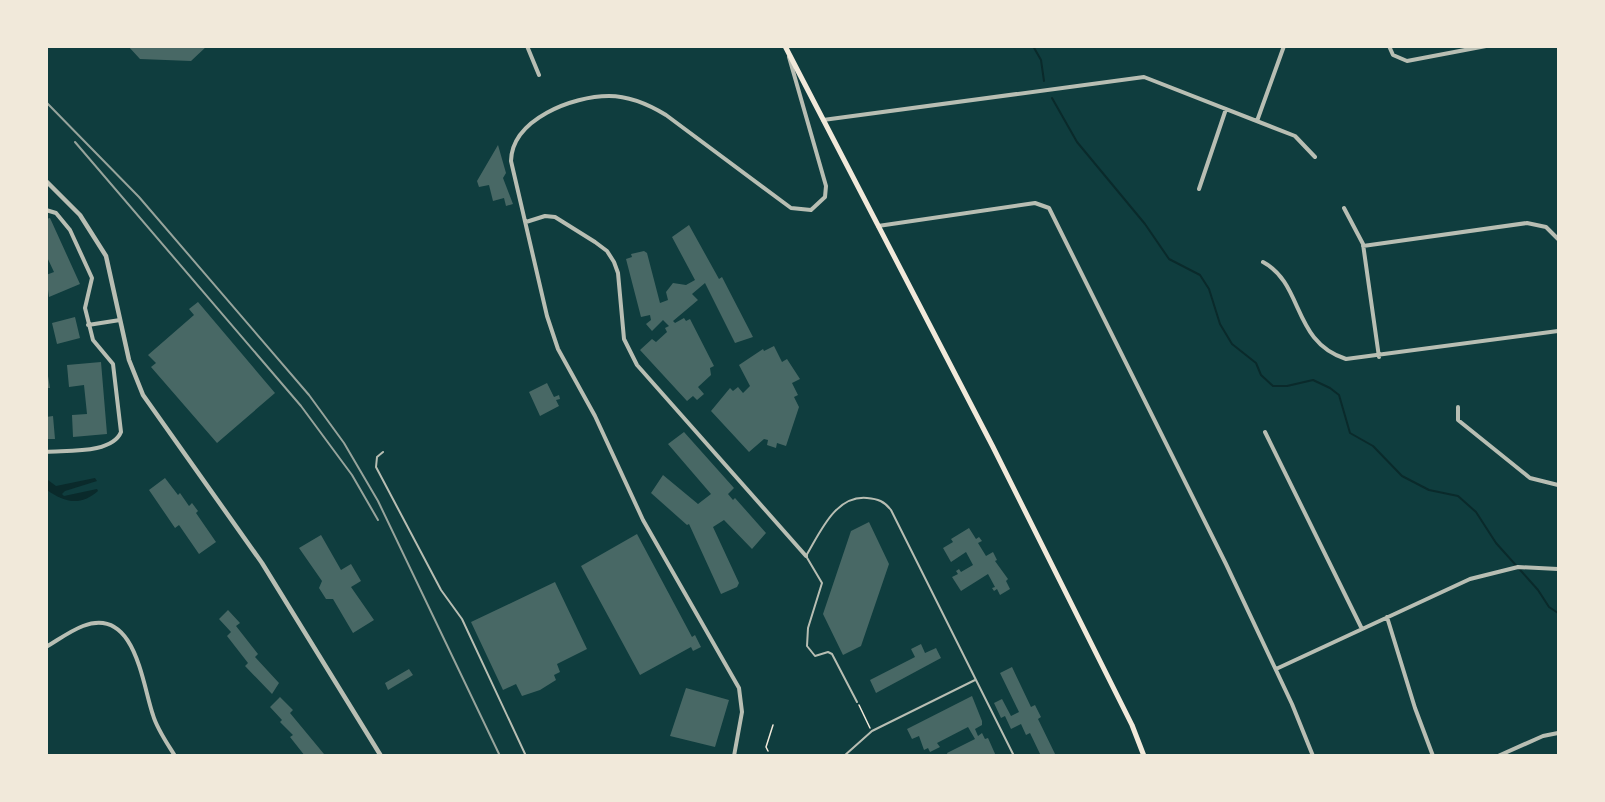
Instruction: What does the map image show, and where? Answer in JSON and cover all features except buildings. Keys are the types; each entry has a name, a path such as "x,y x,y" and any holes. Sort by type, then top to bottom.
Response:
{"main road":[{"path":"786,49 1022,503 1132,725 1144,756"}],"street":[{"path":"527,46 539,75"},
{"path":"1257,121 1284,46"},
{"path":"1389,46 1393,55 1407,60 1486,46"},
{"path":"734,756 742,712 739,688 643,520 595,416 558,349 547,316 511,161 513,145 528,124 573,102 591,97 610,96 638,101 656,109 791,208 811,210 825,196 826,186 786,49"},
{"path":"823,120 1144,77 1295,136 1315,157"},
{"path":"1199,189 1226,109"},
{"path":"46,181 80,215 106,256 132,372 143,395 262,563 381,756"},
{"path":"878,226 1027,204 1040,203 1049,208 1276,669 1313,756"},
{"path":"1344,208 1363,246 1378,357"},
{"path":"46,210 56,213 70,230 92,278 85,308 88,326 95,344 113,364 120,435 112,444 105,446 46,452"},
{"path":"526,222 545,216 555,217 607,251 618,273 624,339 637,365 806,556"},
{"path":"1363,246 1527,223 1540,225 1552,231 1558,239"},
{"path":"1263,262 1279,274 1307,330 1325,347 1346,359 1378,357 1558,332"},
{"path":"88,326 120,320"},
{"path":"1458,407 1458,420 1530,478 1558,485"},
{"path":"1265,432 1362,629"},
{"path":"1276,669 1446,589 1495,571 1521,566 1558,569"},
{"path":"1387,617 1414,708 1432,756"},
{"path":"46,647 85,625 105,625 122,633 134,649 153,715 175,756"},
{"path":"1498,756 1543,736 1558,734"}],"lane":[{"path":"383,452 377,457 376,467 441,591 462,619 526,756"},
{"path":"857,702 832,654 828,652 815,656 807,646 808,628 822,583 806,556 840,506 857,497 882,500 891,510 1014,756"},
{"path":"844,756 872,731 975,680"}],"path":[{"path":"857,702 872,731"},
{"path":"770,755 766,747 772,725"}],"water":[{"path":"47,473 48,480 56,486 95,478 97,481 65,491 62,494 64,496 97,489 98,491 78,501 66,500 47,490"}],"waterway":[{"path":"1033,46 1041,60 1044,81"},
{"path":"1052,98 1077,142 1145,224 1169,259 1200,275 1209,289 1220,324 1232,344 1256,363 1261,375 1273,386 1287,386 1313,380 1339,395 1350,433 1373,446 1402,476 1429,490 1458,496 1476,512 1496,543 1538,590 1549,607 1558,613"},
{"path":"1558,652 1558,657"}],"railway":[{"path":"46,102 139,197 309,395 344,443 378,501 500,756"},
{"path":"75,142 301,406 352,475 378,520"}]}
